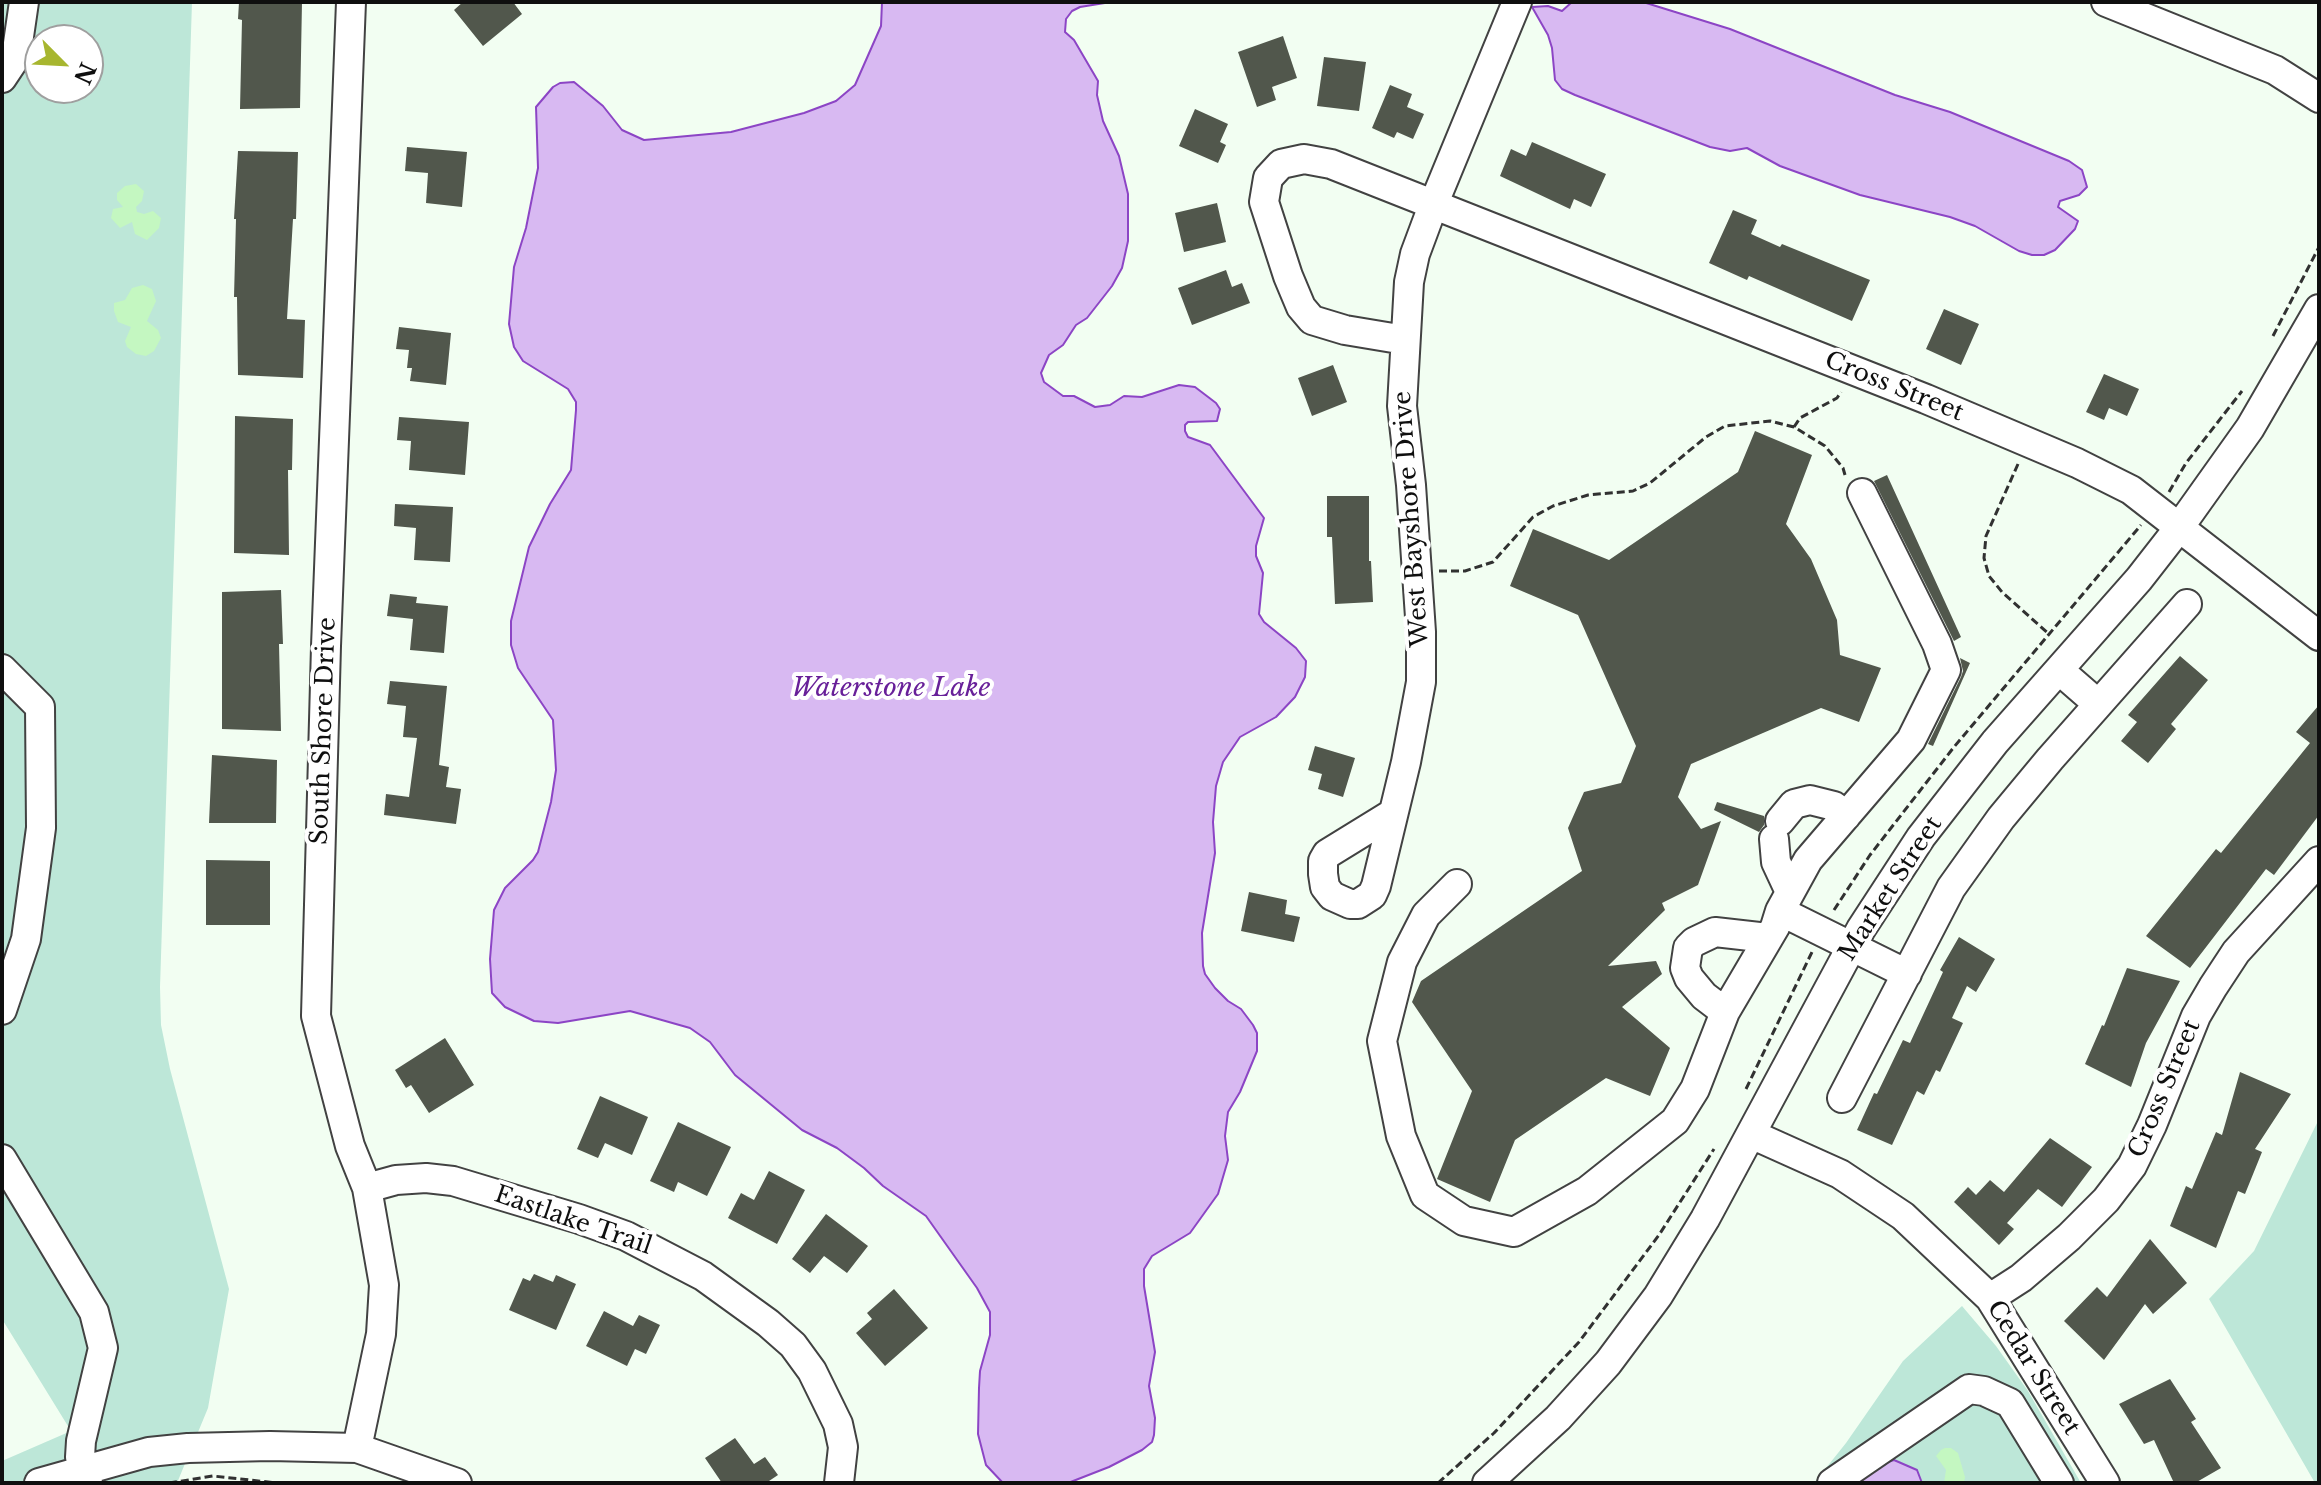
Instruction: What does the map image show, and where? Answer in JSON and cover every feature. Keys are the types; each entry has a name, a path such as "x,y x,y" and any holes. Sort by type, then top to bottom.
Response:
{"street":[{"path":"2,78 16,57 24,2"},
{"name":"South Shore Drive","path":"351,2 326,646 316,1016 350,1146 367,1188 384,1285 384,1309 375,1370 357,1448"},
{"name":"West Bayshore Drive","path":"1392,814 1406,762 1421,682 1421,632 1411,485 1402,406 1409,282 1415,254 1434,203 1517,2"},
{"path":"2106,2 2275,70 2319,98"},
{"name":"Cross Street","path":"1405,340 1345,330 1312,320 1301,307 1264,202 1268,178 1281,164 1304,159 1331,164 2029,443 2131,490 2319,636"},
{"name":"Market Street","path":"1487,1483 1558,1418 1608,1363 1658,1296 1705,1219 1851,946 1921,837 1995,742 2139,579 2178,529 2250,428 2319,309"},
{"path":"1457,884 1426,915 1402,962 1382,1041 1401,1136 1425,1195 1464,1221 1514,1232 1587,1191 1675,1121 1695,1089 1725,1012 1808,860 1911,740 1946,670 1937,644 1862,493"},
{"path":"1842,1098 1951,888 2001,818 2187,604"},
{"path":"2,669 40,707 41,828 26,939 2,1010"},
{"path":"2059,670 2098,704"},
{"path":"1846,816 1834,806 1810,800 1794,804 1777,830 1773,849 1785,902 1851,946 1907,974"},
{"name":"Cross Street","path":"1990,1298 2021,1278 2069,1237 2106,1200 2132,1166 2196,1016 2213,987 2236,952 2319,861"},
{"path":"1725,1012 1704,996 1689,978 1685,968 1688,948 1715,932 1768,938"},
{"name":"Cedar Street","path":"1751,1134 1840,1174 1903,1216 1990,1298 2105,1483"},
{"path":"2,1159 94,1312 103,1348 81,1441 80,1457 85,1476"},
{"name":"Eastlake Trail","path":"367,1188 396,1180 426,1178 453,1181 556,1211 626,1236 703,1276 768,1323 793,1345 812,1371 838,1424 843,1447 839,1483"},
{"path":"1832,1483 1969,1389 1984,1391 2010,1403 2059,1483"},
{"path":"39,1483 85,1476 149,1452 270,1446 357,1448 457,1483"}],"path":[{"path":"1794,427 1800,418 1837,398 1850,369"},
{"path":"1416,571 1465,571 1493,562 1533,517 1553,506 1588,495 1633,491 1650,483 1706,437 1725,426 1770,421 1794,427 1825,446 1843,468 1850,490 1862,493"},
{"path":"2029,443 1986,536 1984,558 1989,576 2002,592 2050,635"},
{"path":"169,1483 213,1476 277,1483"}],"shaded area":[{"path":"2,2 192,2 161,1025 229,1289 208,1408 177,1483 2,1483 2,1461 71,1431 2,1319"},
{"path":"2319,1119 2319,1483 2315,1483 2209,1299 2254,1251"},
{"path":"1962,1306 2028,1391 2081,1483 1814,1483 1903,1361"}],"sand":[{"path":"136,184 144,191 142,201 136,207 137,212 144,214 153,211 161,218 159,228 147,240 135,234 132,222 120,228 111,218 113,209 123,207 117,200 117,193 125,186"},
{"path":"143,285 152,289 156,301 147,321 158,330 161,338 154,351 146,356 136,354 127,347 125,341 131,327 118,322 114,311 114,303 125,300 132,288"},
{"path":"1945,1448 1958,1453 1964,1483 1944,1483 1946,1470 1936,1456"}],"water":[{"name":"Waterstone Lake","path":"882,2 1111,2 1072,11 1066,19 1065,32 1074,40 1098,81 1097,95 1103,121 1119,156 1128,194 1128,241 1122,268 1112,286 1087,318 1076,325 1063,345 1049,355 1041,373 1044,382 1063,396 1074,396 1095,407 1110,405 1124,396 1142,397 1179,385 1195,387 1216,403 1220,409 1217,421 1188,422 1185,431 1188,437 1210,445 1264,518 1256,546 1256,556 1263,573 1259,614 1306,661 1305,677 1295,697 1276,717 1240,737 1223,762 1216,786 1213,822 1215,853 1202,933 1203,966 1215,988 1241,1009 1253,1025 1257,1033 1257,1051 1228,1112 1225,1136 1228,1160 1218,1194 1190,1233 1152,1256 1144,1269 1155,1352 1149,1386 1155,1418 1152,1442 1109,1467 1068,1483 1003,1483 986,1465 978,1434 979,1388 980,1371 990,1335 990,1312 977,1288 926,1216 837,1148 802,1130 735,1075 710,1042 690,1028 630,1011 558,1023 534,1021 505,1007 492,993 490,959 494,910 505,888 538,852 556,770 553,720 518,668 511,645 511,621 529,547 571,470 576,410 576,402 568,389 523,361 514,347 509,324 514,267 526,228 538,168 536,107 553,87 574,82 603,106 622,130 644,140 731,132 804,113 836,101 855,85 881,26"},
{"path":"1572,2 1643,2 1730,29 1895,95 1950,112 2069,161 2082,170 2087,187 2079,195 2060,201 2058,207 2078,221 2075,229 2055,250 2044,255 2032,255 1950,217 1860,195 1780,166 1747,148 1730,151 1710,147 1575,95 1562,89 1555,80 1548,35 1532,7 1548,6 1562,11"},
{"path":"1894,1460 1917,1470 1922,1483 1856,1483 1879,1465"}],"building":[{"path":"239,2 302,2 300,108 240,109 242,20 238,19"},
{"path":"463,2 513,2 522,14 483,46 454,10"},
{"path":"1283,36 1297,78 1272,87 1276,100 1257,107 1238,52"},
{"path":"1324,57 1366,62 1359,111 1317,106"},
{"path":"1390,85 1412,94 1407,107 1424,114 1413,139 1397,132 1394,138 1372,128"},
{"path":"1195,109 1228,124 1220,142 1226,145 1218,163 1179,146"},
{"path":"1532,142 1606,174 1591,207 1574,199 1570,209 1500,176 1511,149 1526,156"},
{"path":"407,147 467,152 462,207 426,203 428,173 405,171"},
{"path":"238,151 298,152 296,219 293,219 287,319 305,320 303,378 238,375 234,219"},
{"path":"1217,203 1226,242 1184,252 1175,213"},
{"path":"1733,210 1757,220 1751,234 1870,280 1852,321 1749,276 1747,280 1709,263"},
{"path":"1226,270 1232,287 1242,283 1250,303 1192,325 1178,288"},
{"path":"1944,309 1979,324 1961,365 1926,349"},
{"path":"399,327 451,333 446,385 410,381 412,368 407,368 409,350 396,349"},
{"path":"1333,365 1347,402 1312,416 1298,378"},
{"path":"2104,374 2139,389 2127,416 2109,408 2104,420 2086,412"},
{"path":"235,416 293,419 292,470 288,470 289,555 234,553"},
{"path":"399,417 469,422 465,475 409,470 411,441 397,440"},
{"path":"1755,431 1812,455 1786,524 1811,559 1837,620 1840,655 1881,668 1859,722 1821,708 1691,764 1678,797 1701,829 1721,821 1698,885 1662,903 1665,910 1608,966 1656,961 1662,974 1622,1007 1670,1048 1650,1096 1606,1078 1515,1140 1490,1202 1437,1179 1472,1091 1412,1002 1421,981 1582,871 1568,828 1584,792 1621,783 1636,746 1578,615 1510,586 1533,529 1609,560 1738,472"},
{"path":"1887,475 1961,637 1954,641 1874,481"},
{"path":"1327,496 1369,496 1369,561 1373,602 1335,604 1332,537 1327,537"},
{"path":"395,504 453,507 450,562 414,560 416,528 394,526"},
{"path":"281,590 281,731 222,729 222,592"},
{"path":"390,594 417,597 416,603 448,606 444,653 410,650 413,619 387,616"},
{"path":"2180,656 2208,680 2171,724 2176,729 2148,763 2121,741 2137,722 2128,715"},
{"path":"1960,658 1970,663 1933,746 1928,744 1963,671"},
{"path":"390,681 447,686 439,765 449,767 446,787 461,789 456,824 384,815 386,794 409,797 417,738 403,737 406,706 387,704"},
{"path":"2319,705 2319,815 2274,875 2266,869 2190,968 2146,936 2216,849 2221,853 2310,743 2296,732"},
{"path":"1315,746 1355,758 1343,797 1318,789 1322,774 1308,770"},
{"path":"212,755 277,760 276,823 209,823"},
{"path":"1717,802 1764,816 1764,825 1759,832 1714,810"},
{"path":"206,860 270,861 270,925 206,925"},
{"path":"1249,892 1287,900 1285,914 1300,917 1294,942 1241,931"},
{"path":"1959,937 1995,959 1976,992 1967,986 1952,1018 1963,1023 1940,1072 1936,1070 1924,1095 1917,1091 1892,1145 1857,1130 1903,1040 1910,1043 1943,972 1940,970"},
{"path":"2127,968 2180,981 2146,1043 2131,1087 2085,1064"},
{"path":"445,1038 474,1085 429,1113 411,1085 406,1088 395,1070"},
{"path":"2240,1072 2291,1094 2255,1149 2262,1152 2245,1194 2238,1191 2216,1248 2170,1226 2186,1186 2192,1189 2216,1132 2222,1135"},
{"path":"600,1096 648,1117 632,1155 605,1143 598,1158 577,1149"},
{"path":"678,1122 731,1147 707,1196 678,1182 674,1192 650,1181"},
{"path":"2050,1138 2092,1167 2062,1207 2038,1189 2007,1223 2014,1229 1999,1245 1954,1202 1968,1187 1976,1195 1990,1180 2004,1192"},
{"path":"769,1171 805,1190 777,1244 728,1218 741,1193 754,1200"},
{"path":"826,1214 868,1246 847,1273 824,1256 810,1273 792,1259"},
{"path":"2150,1239 2187,1283 2153,1314 2145,1304 2104,1360 2064,1321 2097,1287 2107,1297"},
{"path":"534,1274 553,1282 556,1275 576,1284 556,1330 509,1310 523,1278 530,1281"},
{"path":"894,1289 928,1328 885,1366 856,1333 872,1319 867,1313"},
{"path":"604,1311 633,1326 639,1315 660,1325 646,1354 635,1349 627,1366 586,1346"},
{"path":"2170,1379 2196,1419 2191,1422 2221,1468 2195,1483 2174,1483 2154,1440 2144,1444 2119,1404"},
{"path":"735,1438 754,1464 765,1457 778,1475 766,1483 722,1483 705,1458"}]}
